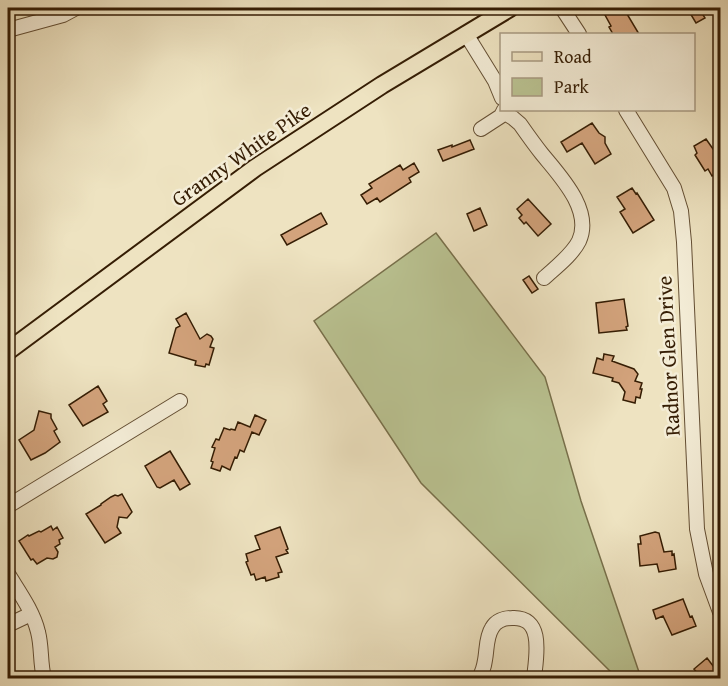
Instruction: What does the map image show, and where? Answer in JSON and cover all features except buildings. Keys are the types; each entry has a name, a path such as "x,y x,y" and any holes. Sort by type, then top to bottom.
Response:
{"main road":[{"name":"Granny White Pike","path":"8,351 255,168 382,85 510,8"}],"street":[{"path":"8,30 63,15 76,8"},
{"path":"562,8 578,33"},
{"path":"466,34 495,81 500,95"},
{"path":"481,129 501,116 504,111 520,124 563,179 580,210 582,230 578,243 544,278"},
{"name":"Radnor Glen Drive","path":"627,111 669,178 679,204 684,242 697,529 706,574 720,612"},
{"path":"8,506 180,401"},
{"path":"8,573 39,633 44,678"},
{"path":"8,625 31,614"},
{"path":"479,678 492,628 502,620 515,618 527,622 535,632 537,645 534,678"}],"green space":[{"path":"436,233 545,377 581,501 641,678 617,678 421,483 314,321"}]}
